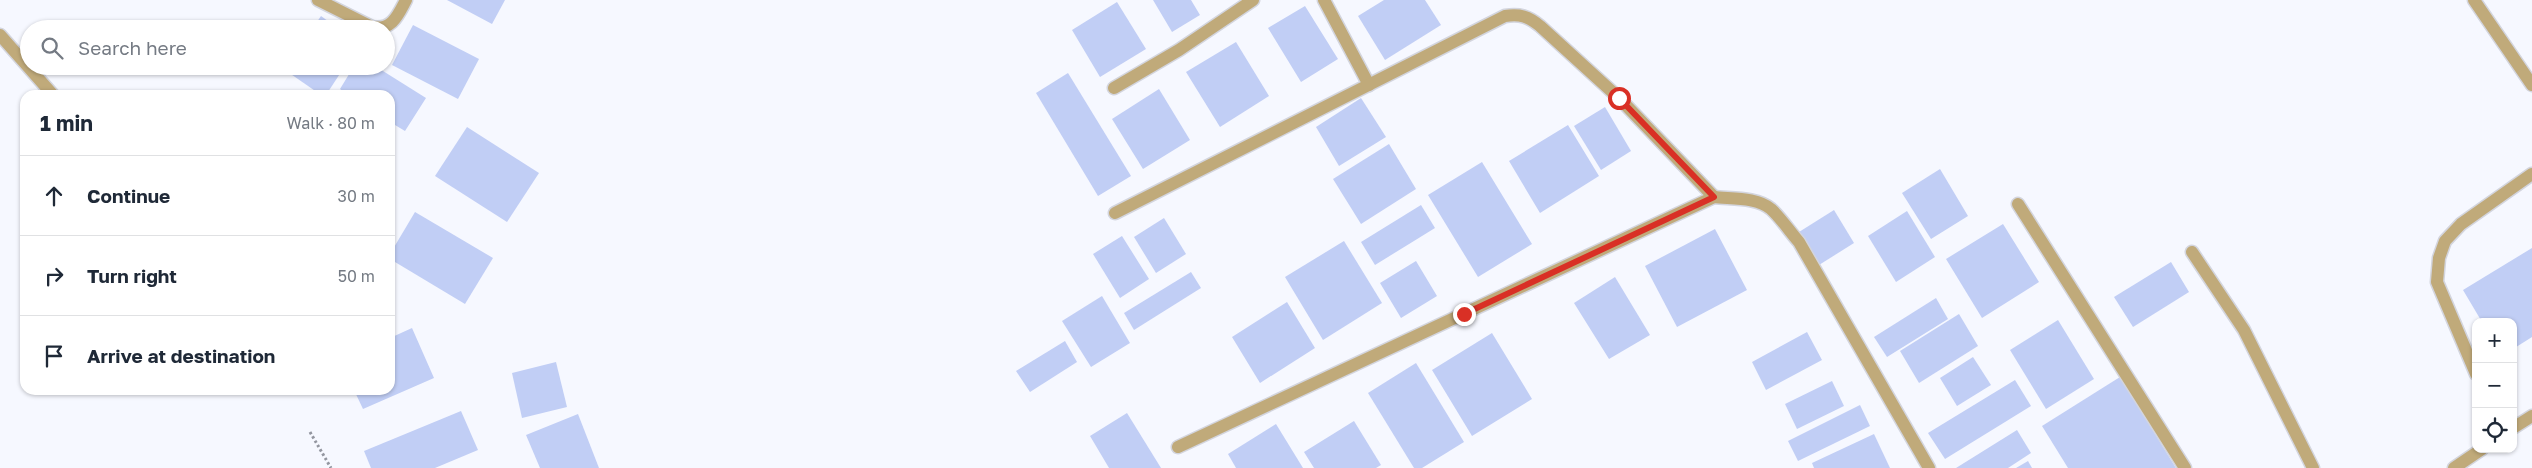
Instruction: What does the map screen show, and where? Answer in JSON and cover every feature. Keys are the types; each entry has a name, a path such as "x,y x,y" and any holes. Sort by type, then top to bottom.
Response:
{"street":[{"path":"318,0 358,20"},
{"path":"392,20 406,0"},
{"path":"1114,88 1179,50 1253,0"},
{"path":"1324,0 1369,85"},
{"path":"2474,0 2532,85"},
{"path":"1115,213 1505,16 1522,15 1540,26 1619,98 1714,197"},
{"path":"0,35 20,58"},
{"path":"35,75 49,90"},
{"path":"2472,365 2437,282 2439,258 2445,241 2461,224 2532,174"},
{"path":"1178,447 1714,197 1764,205 1771,209 1799,242 1929,468"},
{"path":"2018,204 2185,468"},
{"path":"2192,252 2244,330 2313,468"},
{"path":"2517,425 2532,416"},
{"path":"2454,468 2476,453"}],"path":[{"path":"310,432 331,468"}],"building":[{"path":"447,0 505,0 492,24"},
{"path":"1153,0 1191,0 1200,15 1172,32"},
{"path":"1384,0 1425,0 1441,25 1385,60 1358,16"},
{"path":"1117,2 1146,49 1100,77 1072,30"},
{"path":"1305,6 1338,59 1301,82 1268,28"},
{"path":"321,16 327,20 318,20"},
{"path":"413,25 479,59 458,99 395,67 395,59"},
{"path":"1236,42 1269,96 1220,127 1186,72"},
{"path":"1068,73 1131,176 1098,196 1036,93"},
{"path":"292,75 339,75 329,90 314,90"},
{"path":"349,75 389,75 426,98 405,131 395,125 395,90 340,89"},
{"path":"1159,89 1190,140 1143,169 1112,119"},
{"path":"1361,98 1386,137 1339,166 1316,127"},
{"path":"1605,107 1631,151 1601,170 1574,126"},
{"path":"1568,125 1599,176 1540,213 1509,161"},
{"path":"467,127 539,173 507,222 435,176"},
{"path":"1389,144 1416,189 1361,224 1333,179"},
{"path":"1482,162 1532,244 1478,277 1428,195"},
{"path":"1940,169 1968,216 1931,239 1902,193"},
{"path":"1421,205 1435,228 1375,265 1361,242"},
{"path":"1834,210 1854,243 1819,265 1799,232"},
{"path":"1907,211 1935,257 1896,282 1868,236"},
{"path":"415,212 493,258 465,304 395,262 395,246"},
{"path":"1164,218 1186,254 1156,273 1134,237"},
{"path":"2003,224 2039,282 1982,318 1946,259"},
{"path":"1715,229 1747,290 1677,327 1645,266"},
{"path":"1122,236 1149,279 1120,298 1093,254"},
{"path":"1344,241 1382,303 1323,340 1285,277"},
{"path":"2532,248 2532,337 2517,346 2517,318 2480,318 2463,290"},
{"path":"1416,261 1437,296 1401,318 1380,283"},
{"path":"2171,262 2189,292 2133,327 2114,297"},
{"path":"1191,272 1201,288 1134,330 1124,313"},
{"path":"1615,277 1650,335 1609,359 1574,303"},
{"path":"1102,296 1130,343 1091,367 1062,321"},
{"path":"1936,298 1948,319 1887,357 1874,337"},
{"path":"1287,302 1315,348 1260,383 1232,337"},
{"path":"1959,314 1978,346 1919,383 1900,351"},
{"path":"2058,320 2094,379 2046,409 2010,350"},
{"path":"412,328 434,378 363,409 356,395 395,395 395,336"},
{"path":"1807,332 1822,360 1766,390 1752,362"},
{"path":"1492,333 1532,399 1472,436 1432,370"},
{"path":"1065,341 1077,362 1030,392 1016,371"},
{"path":"1973,357 1991,385 1957,406 1940,378"},
{"path":"556,362 567,407 522,418 512,373"},
{"path":"1416,363 1464,442 1422,468 1414,468 1368,393"},
{"path":"2120,377 2176,468 2068,468 2042,426"},
{"path":"2015,380 2031,406 1945,459 1928,433"},
{"path":"1832,381 1844,406 1797,429 1785,404"},
{"path":"1860,405 1870,426 1798,461 1788,441"},
{"path":"461,411 478,450 435,468 371,468 364,451"},
{"path":"1127,413 1161,468 1109,468 1090,436"},
{"path":"578,414 599,468 540,468 526,435"},
{"path":"1354,421 1381,465 1376,468 1314,468 1304,452"},
{"path":"1276,424 1303,468 1236,468 1228,454"},
{"path":"2017,430 2031,453 2008,468 1956,468"},
{"path":"1874,434 1890,468 1814,468 1812,463"},
{"path":"2028,461 2032,468 2016,468"}],"route":[{"path":"1464,314 1714,197 1619,98"}]}
